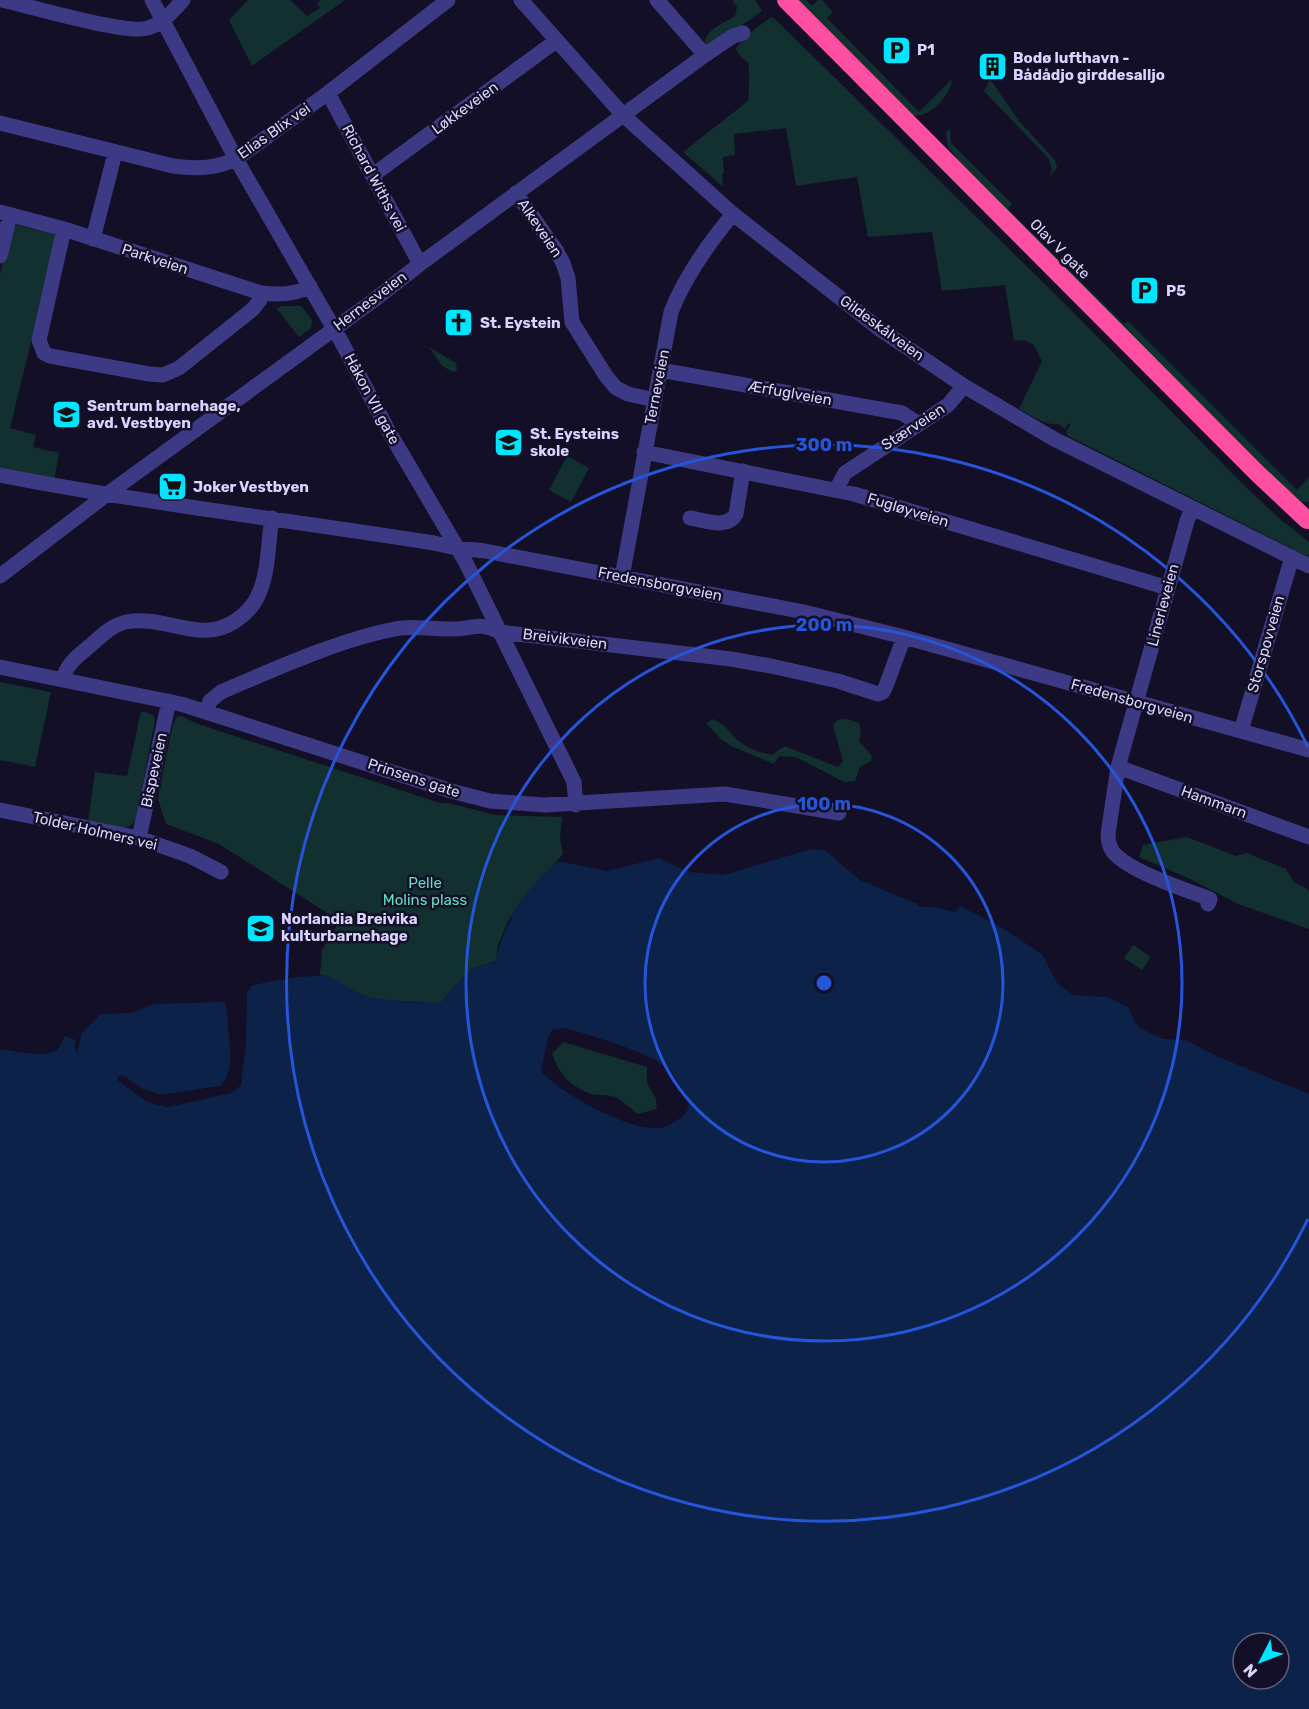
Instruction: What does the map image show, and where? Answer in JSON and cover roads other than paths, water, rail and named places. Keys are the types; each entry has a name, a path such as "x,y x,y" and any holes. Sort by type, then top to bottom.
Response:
{"highway":[{"name":"Olav V gate","path":"786,0 1257,473 1308,521"}],"street":[{"path":"2,0 124,29 145,30 163,22 183,0"},
{"name":"Håkon VII gate","path":"152,0 236,159 469,569 574,782 576,804"},
{"name":"Elias Blix vei","path":"0,123 115,153 188,168 212,167 236,159 328,93 448,0"},
{"name":"Gildeskålveien","path":"521,0 623,116 733,214 882,330 964,386 1054,440 1309,566"},
{"path":"657,0 705,55"},
{"name":"Hernesveien","path":"0,576 106,495 374,300 516,193 705,55 733,36 743,33"},
{"name":"Løkkeveien","path":"373,175 556,41"},
{"name":"Richard Withs vei","path":"328,93 420,264"},
{"path":"93,239 115,153"},
{"name":"Alkeveien","path":"516,193 563,263 568,278 572,322 606,376 616,388 628,394 655,400"},
{"path":"0,256 5,214"},
{"name":"Parkveien","path":"5,214 64,229 261,293 274,295 301,292 310,286"},
{"name":"Terneveien","path":"622,577 671,312 679,291 733,214"},
{"path":"64,229 39,340 44,352 50,356 163,375 178,368 253,309 260,300 261,293"},
{"name":"Ærfuglveien","path":"660,370 903,413 917,423"},
{"name":"Stærveien","path":"836,490 844,473 917,423 948,405 964,386"},
{"name":"Fugløyveien","path":"644,452 836,490 1168,588"},
{"path":"690,518 723,523 734,518 743,471"},
{"name":"Fredensborgveien","path":"0,475 106,495 272,518 434,543 456,549 485,551 804,612 904,637 1309,750"},
{"name":"Linerleveien","path":"1137,702 1192,508"},
{"path":"63,679 69,664 103,634 122,623 156,622 199,630 213,630 240,618 256,601 261,588 272,518"},
{"name":"Storspovveien","path":"1241,731 1292,557"},
{"name":"Breivikveien","path":"206,712 210,700 221,692 325,651 398,628 454,629 486,625 500,632 731,659 827,679 879,694 886,686 904,637"},
{"name":"Prinsens gate","path":"0,667 169,701 451,791 490,801 545,805 724,794 839,813"},
{"name":"Bispeveien","path":"140,838 169,701"},
{"path":"1137,702 1118,767 1108,842 1113,852 1126,863 1210,899 1208,904"},
{"name":"Hammarn","path":"1118,767 1309,837"},
{"name":"Tolder Holmers vei","path":"0,810 140,838 190,856 221,872"}],"water":[{"path":"812,849 825,850 860,880 917,904 919,907 934,907 955,912 960,906 1004,929 1042,954 1057,983 1073,995 1107,997 1128,1007 1138,1027 1163,1039 1186,1040 1214,1055 1309,1094 1309,1709 0,1709 0,1049 47,1054 58,1049 65,1036 76,1040 74,1046 77,1053 82,1033 101,1014 132,1013 153,1004 224,1002 231,1058 221,1086 161,1095 143,1089 122,1075 118,1077 148,1102 167,1107 231,1093 241,1085 247,993 251,986 291,978 323,976 330,977 358,993 381,999 442,1002 473,968 496,961 504,934 518,906 536,881 558,861 607,871 659,858 689,872 723,875","holes":["565,1028 647,1056 668,1068 687,1097 687,1111 676,1121 659,1128 631,1124 578,1099 541,1071 548,1037 552,1030"]}],"place":[{"name":"P1","path":"896,50"},
{"name":"Bodø lufthavn - Bådådjo girddesalljo","path":"992,67"},
{"name":"P5","path":"1145,291"},
{"name":"St. Eystein","path":"459,323"},
{"name":"Sentrum barnehage, avd. Vestbyen","path":"66,415"},
{"name":"St. Eysteins skole","path":"509,443"},
{"name":"Joker Vestbyen","path":"172,487"},
{"name":"Norlandia Breivika kulturbarnehage","path":"260,928"}],"park label":[{"name":"Pelle Molins plass","path":"425,892"}]}
